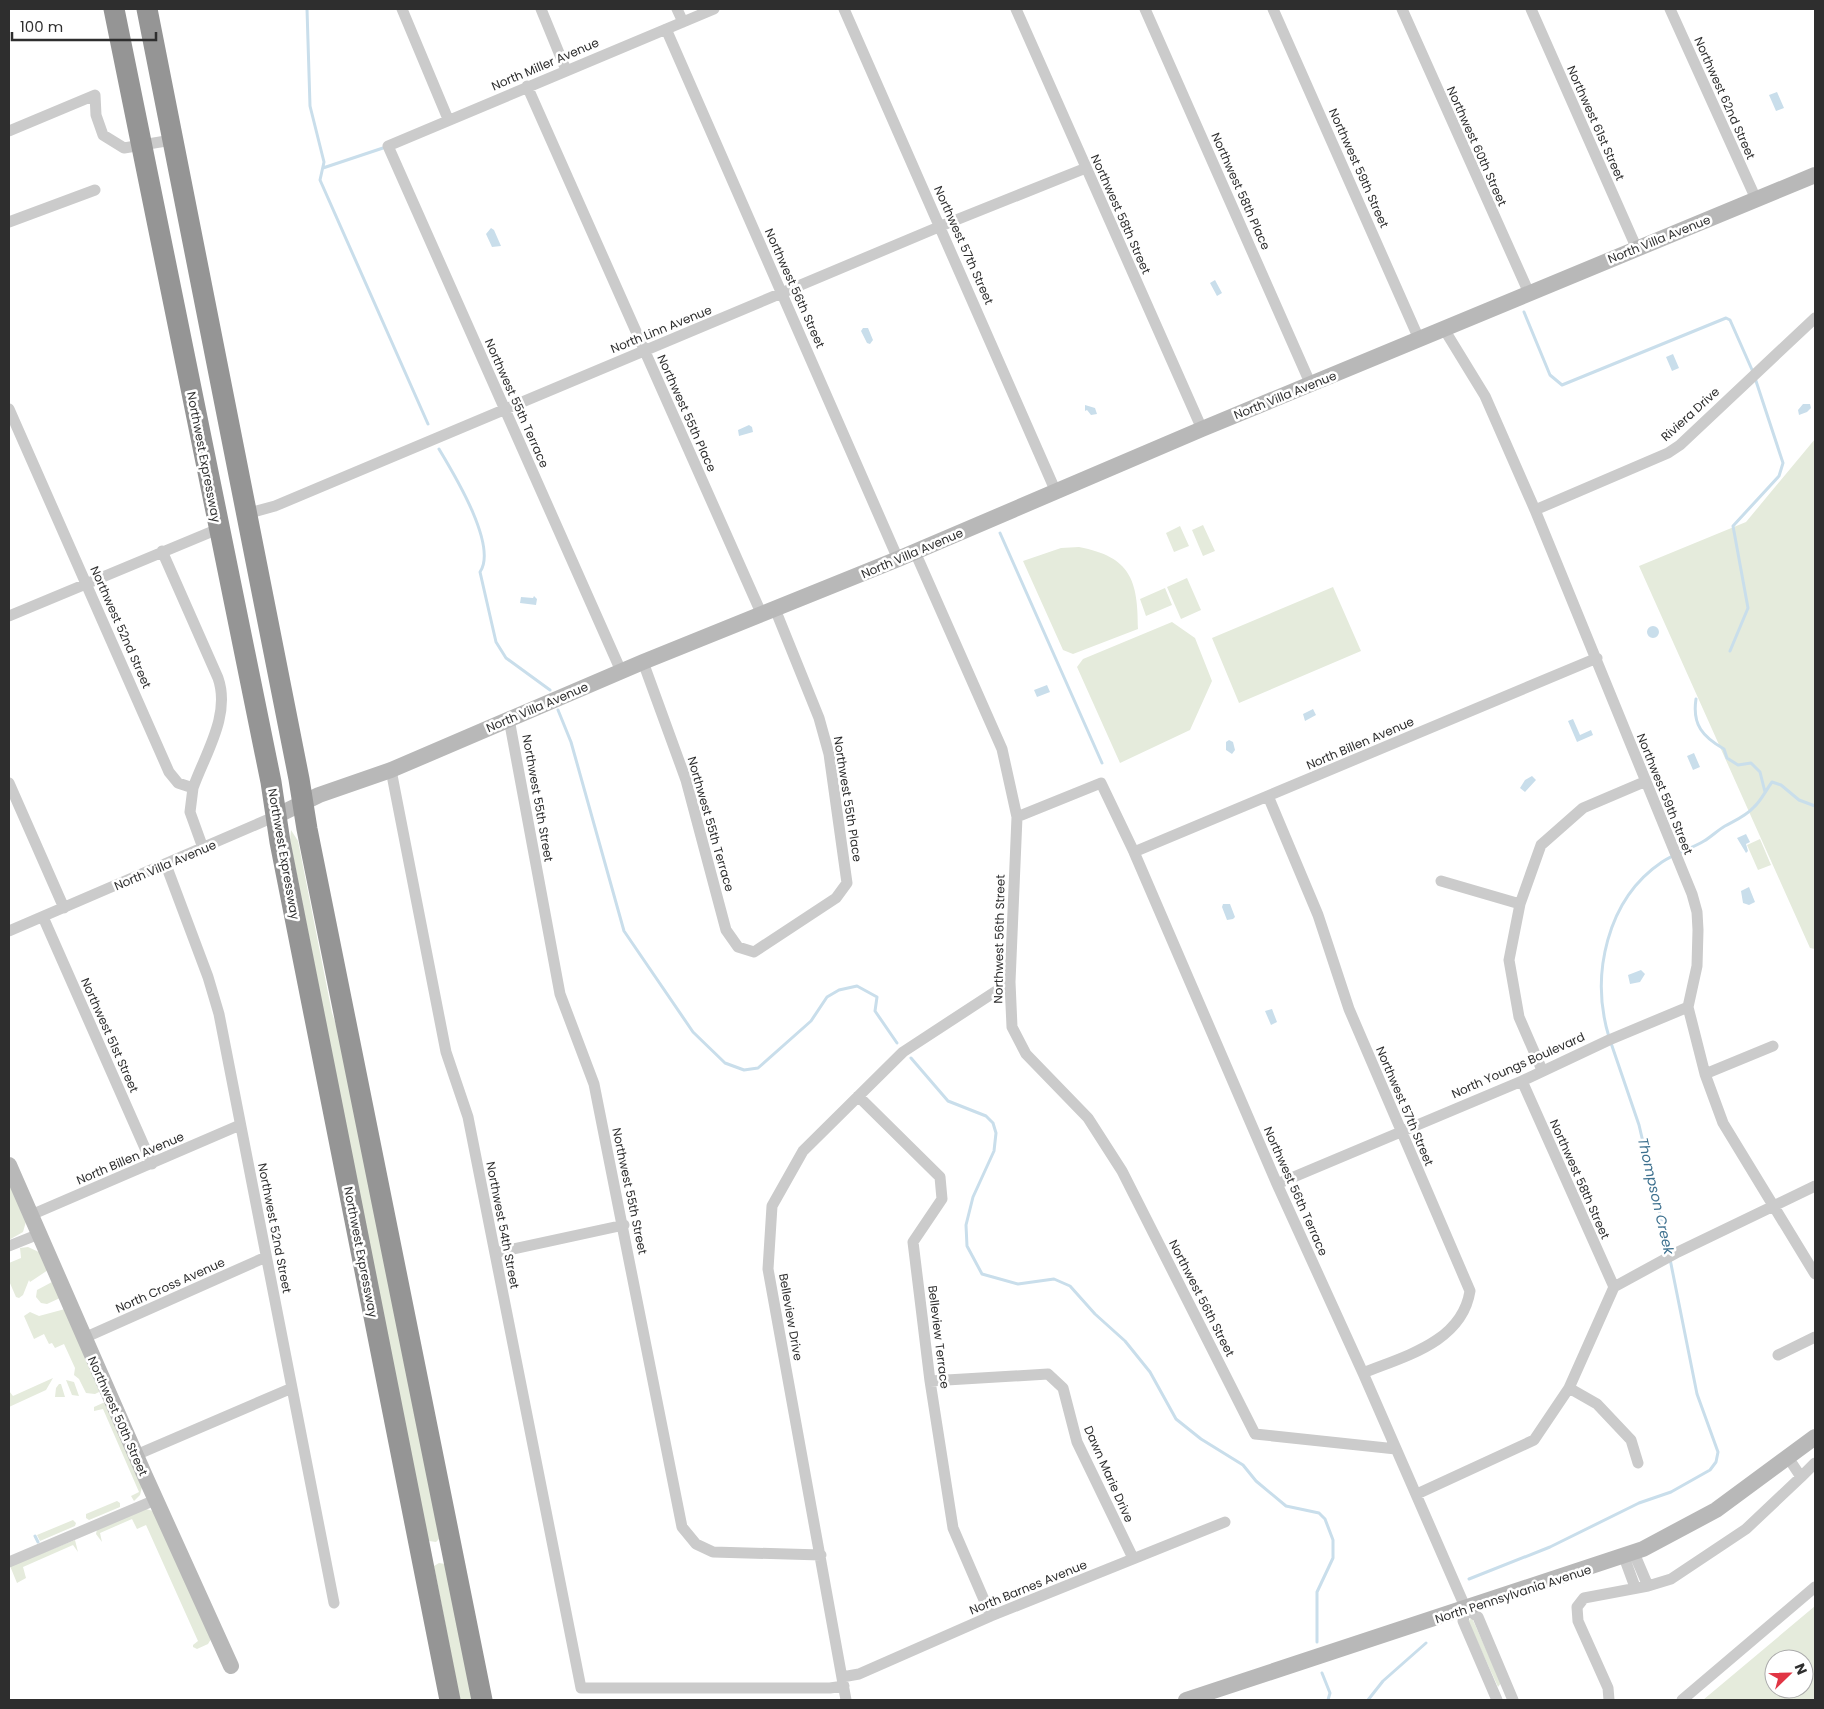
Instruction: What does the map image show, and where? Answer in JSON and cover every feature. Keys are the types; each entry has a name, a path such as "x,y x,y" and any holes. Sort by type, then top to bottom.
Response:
{"highway":[{"name":"Northwest Expressway","path":"114,9 218,529 245,651 450,1700"},
{"path":"147,9 482,1700"},
{"path":"210,487 231,510 246,514"}],"street":[{"path":"402,9 448,119"},
{"path":"540,9 566,70"},
{"path":"677,9 683,22"},
{"name":"North Miller Avenue","path":"388,146 448,119 714,9"},
{"name":"Northwest 57th Street","path":"844,9 941,226 1056,492"},
{"name":"Northwest 58th Street","path":"1016,9 1202,429"},
{"name":"Northwest 58th Place","path":"1145,9 1311,385"},
{"name":"Northwest 59th Street","path":"1274,9 1419,339"},
{"name":"Northwest 60th Street","path":"1402,9 1529,293"},
{"name":"Northwest 61st Street","path":"1531,9 1637,248"},
{"name":"Northwest 62nd Street","path":"1670,9 1756,199"},
{"name":"Northwest 56th Street","path":"666,29 898,559"},
{"name":"Northwest 55th Place","path":"527,86 644,350 819,718 829,754 847,883 836,898 754,952"},
{"path":"9,131 95,95 96,115 104,135 124,148 172,140"},
{"name":"Northwest 55th Terrace","path":"388,146 621,671"},
{"name":"North Linn Avenue","path":"246,514 275,506 504,408 783,294 941,226 1086,168"},
{"name":"North Villa Avenue","path":"9,931 166,865 336,788 392,770 621,671 898,559 1202,429 1815,175"},
{"path":"9,222 95,190"},
{"name":"Riviera Drive","path":"1535,510 1668,453 1680,445 1758,369 1815,318"},
{"name":"Northwest 59th Street","path":"1444,329 1485,396 1597,658 1644,782 1692,894 1698,921 1697,966 1688,1007 1705,1074 1723,1123 1776,1207 1815,1274"},
{"name":"Northwest 52nd Street","path":"9,409 169,772 178,783 193,788"},
{"path":"9,616 86,582 218,529"},
{"path":"162,552 218,678 222,695 221,714 193,788 190,812 203,848"},
{"name":"Northwest 56th Street","path":"914,552 1002,750 1017,817 1010,982 1012,1027 1026,1054 1088,1118 1122,1171 1255,1434 1396,1449"},
{"name":"North Billen Avenue","path":"1134,852 1597,658"},
{"name":"Northwest 55th Terrace","path":"643,662 686,780 726,930 738,947 754,952"},
{"name":"Northwest 55th Street","path":"509,719 560,994 594,1084 624,1225 682,1527 696,1544 713,1552 821,1555"},
{"name":"Northwest 54th Street","path":"392,770 446,1052 468,1117 581,1688"},
{"path":"1542,1070 1519,1017 1509,960 1520,904 1541,845 1583,808 1644,782"},
{"path":"9,783 64,908"},
{"name":"Northwest 56th Terrace","path":"1017,817 1101,783 1134,852 1277,1184 1417,1494 1466,1609 1478,1617 1513,1700"},
{"name":"Northwest 57th Street","path":"1268,796 1318,915 1349,1009 1470,1291 1468,1304 1446,1335 1435,1343 1363,1373"},
{"name":"Northwest 52nd Street","path":"166,865 208,977 219,1014 334,1603"},
{"path":"1441,881 1520,904"},
{"name":"Northwest 51st Street","path":"43,917 152,1164"},
{"name":"Belleview Drive","path":"846,1700 768,1269 772,1206 803,1151 903,1052 1010,982"},
{"name":"North Youngs Boulevard","path":"1277,1184 1400,1131 1522,1082 1542,1070 1688,1007"},
{"path":"1705,1074 1773,1046"},
{"name":"Northwest 58th Street","path":"1522,1082 1614,1287"},
{"name":"Belleview Terrace","path":"858,1096 940,1177 942,1199 913,1242 930,1381 953,1528 990,1616"},
{"name":"North Billen Avenue","path":"31,1215 240,1125"},
{"name":"Northwest 50th Street","path":"9,1165 155,1500 231,1666"},
{"path":"1417,1494 1534,1440 1569,1388 1614,1287 1678,1252 1776,1207 1815,1186"},
{"path":"494,1253 624,1225"},
{"path":"9,1246 39,1234"},
{"name":"North Cross Avenue","path":"84,1338 266,1257"},
{"path":"1778,1355 1815,1337"},
{"name":"Dawn Marie Drive","path":"930,1381 1048,1374 1063,1388 1077,1442 1133,1558"},
{"path":"136,1455 292,1388"},
{"path":"1569,1388 1597,1404 1631,1440 1638,1463"},
{"name":"North Pennsylvania Avenue","path":"1186,1700 1629,1555 1670,1537 1716,1510 1815,1437"},
{"path":"1787,1456 1801,1477"},
{"path":"1609,1700 1608,1688 1578,1622 1577,1607 1584,1598 1648,1586 1670,1579 1746,1529 1815,1463"},
{"path":"9,1562 155,1500"},
{"name":"North Barnes Avenue","path":"581,1688 830,1688 990,1616 1225,1522"},
{"path":"1629,1555 1648,1586"},
{"path":"1629,1555 1635,1587"},
{"path":"1682,1700 1815,1587"},
{"name":"Northwest 56th Terrace","path":"1466,1609 1463,1621 1496,1697"},
{"path":"1496,1697 1508,1689"}],"green space":[{"path":"1815,439 1815,949 1810,948 1639,566 1746,522"},
{"path":"1203,525 1215,551 1203,556 1192,530"},
{"path":"1180,526 1189,546 1174,552 1166,533"},
{"path":"1079,547 1110,557 1121,564 1128,573 1136,597 1138,629 1073,654 1063,650 1023,561 1061,548"},
{"path":"1187,578 1201,610 1181,619 1167,587"},
{"path":"1333,587 1361,651 1239,703 1212,638"},
{"path":"1165,588 1172,605 1146,616 1140,599"},
{"path":"1172,622 1195,638 1212,681 1190,730 1120,763 1077,667 1083,659"},
{"path":"291,830 298,841 332,1013 344,1048 440,1538 436,1542 429,1541 427,1538 290,840"},
{"path":"1760,839 1771,865 1758,870 1747,845"},
{"path":"9,1176 27,1218 23,1232 9,1240"},
{"path":"28,1247 41,1253 48,1270 30,1282 29,1280 23,1295 19,1298 16,1297 9,1281 9,1263 21,1258 20,1248"},
{"path":"52,1282 60,1298 47,1304 41,1303 36,1297 37,1290"},
{"path":"65,1309 101,1391 95,1394 86,1393 79,1379 74,1375 75,1368 64,1344 55,1348 52,1343 49,1344 44,1334 34,1339 24,1316 30,1312 39,1316"},
{"path":"53,1378 46,1390 9,1407 9,1391 13,1396"},
{"path":"66,1380 74,1382 79,1396 72,1395"},
{"path":"61,1384 65,1397 55,1397 56,1388"},
{"path":"105,1402 142,1487 140,1495 134,1501 131,1496 139,1492 103,1409 94,1411 94,1407"},
{"path":"117,1501 120,1503 120,1507 89,1520 86,1518 86,1514"},
{"path":"146,1509 153,1511 211,1639 208,1644 197,1649 193,1645 198,1641 146,1525 137,1529 132,1519 100,1533 102,1542 96,1534 97,1529"},
{"path":"73,1520 76,1523 75,1526 40,1541 37,1535"},
{"path":"75,1540 78,1552 73,1545 23,1567 26,1578 17,1583 10,1566"},
{"path":"439,1563 445,1564 474,1700 460,1700 434,1566"},
{"path":"1815,1606 1815,1700 1703,1700"},
{"path":"1472,1618 1501,1683 1498,1687 1468,1621"}],"water":[{"path":"1777,92 1784,108 1776,111 1769,95"},
{"path":"491,228 494,230 501,246 492,247 486,234"},
{"path":"1215,280 1222,293 1217,296 1210,283"},
{"path":"863,328 868,328 873,340 870,344 867,343 861,331"},
{"path":"1673,354 1679,368 1672,371 1666,357"},
{"path":"1803,404 1810,404 1811,408 1799,415 1798,410"},
{"path":"1085,405 1095,408 1097,414 1091,415 1087,410 1085,411"},
{"path":"749,425 752,427 753,432 739,436 738,430"},
{"path":"534,596 537,599 536,605 520,603 521,597 533,598"},
{"path":"1651,626 1655,626 1659,632 1655,638 1651,638 1647,634 1647,630"},
{"path":"1047,685 1050,692 1037,697 1034,690"},
{"path":"1313,709 1316,715 1305,721 1303,714"},
{"path":"1573,719 1580,735 1591,730 1593,735 1577,742 1568,721"},
{"path":"1229,740 1233,742 1235,750 1232,754 1226,750 1226,742"},
{"path":"1694,753 1700,767 1693,770 1687,756"},
{"path":"1532,776 1536,780 1525,792 1520,788 1525,780"},
{"path":"1746,834 1750,842 1746,844 1748,851 1746,853 1737,838"},
{"path":"1749,887 1755,902 1749,905 1743,903 1741,891"},
{"path":"1223,904 1230,904 1235,917 1233,919 1227,920 1222,907"},
{"path":"1641,970 1645,974 1640,982 1630,984 1628,975"},
{"path":"1272,1009 1277,1022 1271,1025 1265,1011"}],"waterway":[{"path":"307,9 310,106 324,162 320,180 428,424"},
{"path":"323,168 383,148"},
{"path":"1524,312 1550,375 1562,385 1726,318 1730,320 1753,372"},
{"path":"1730,651 1748,608 1733,526 1779,476 1783,463 1755,378"},
{"path":"439,449 463,492 479,528 484,560 480,572 496,642 506,658 550,690"},
{"path":"1000,533 1102,763"},
{"path":"1696,699 1696,716 1705,735 1724,749 1727,758 1738,765 1751,763 1760,772 1765,792"},
{"path":"558,710 571,742 624,931 693,1032 725,1063 744,1070 758,1068 811,1021 827,997 839,990 857,986 877,997 875,1011 897,1043"},
{"name":"Thompson Creek","path":"1609,1037 1602,989 1603,964 1608,940 1616,917 1628,896 1643,878 1662,862 1704,841 1748,813 1759,802 1772,782 1781,785 1799,800 1815,806"},
{"name":"Thompson Creek","path":"1611,1043 1639,1125 1669,1253"},
{"path":"911,1058 948,1101 986,1116 993,1123 996,1133 994,1151 973,1197 966,1225 967,1246 982,1274 1018,1284 1054,1279 1070,1286 1095,1314 1125,1341 1150,1372 1176,1419 1201,1439 1243,1465 1256,1481 1286,1506 1319,1513 1325,1519 1333,1540 1333,1558 1317,1592 1317,1642"},
{"name":"Thompson Creek","path":"1469,1579 1550,1547 1639,1503 1671,1492 1710,1470 1716,1462 1718,1452 1697,1394 1670,1259"},
{"path":"35,1536 38,1542"},
{"name":"Thompson Creek","path":"1368,1700 1383,1681 1426,1643"},
{"path":"1322,1673 1330,1693 1328,1700"}]}
